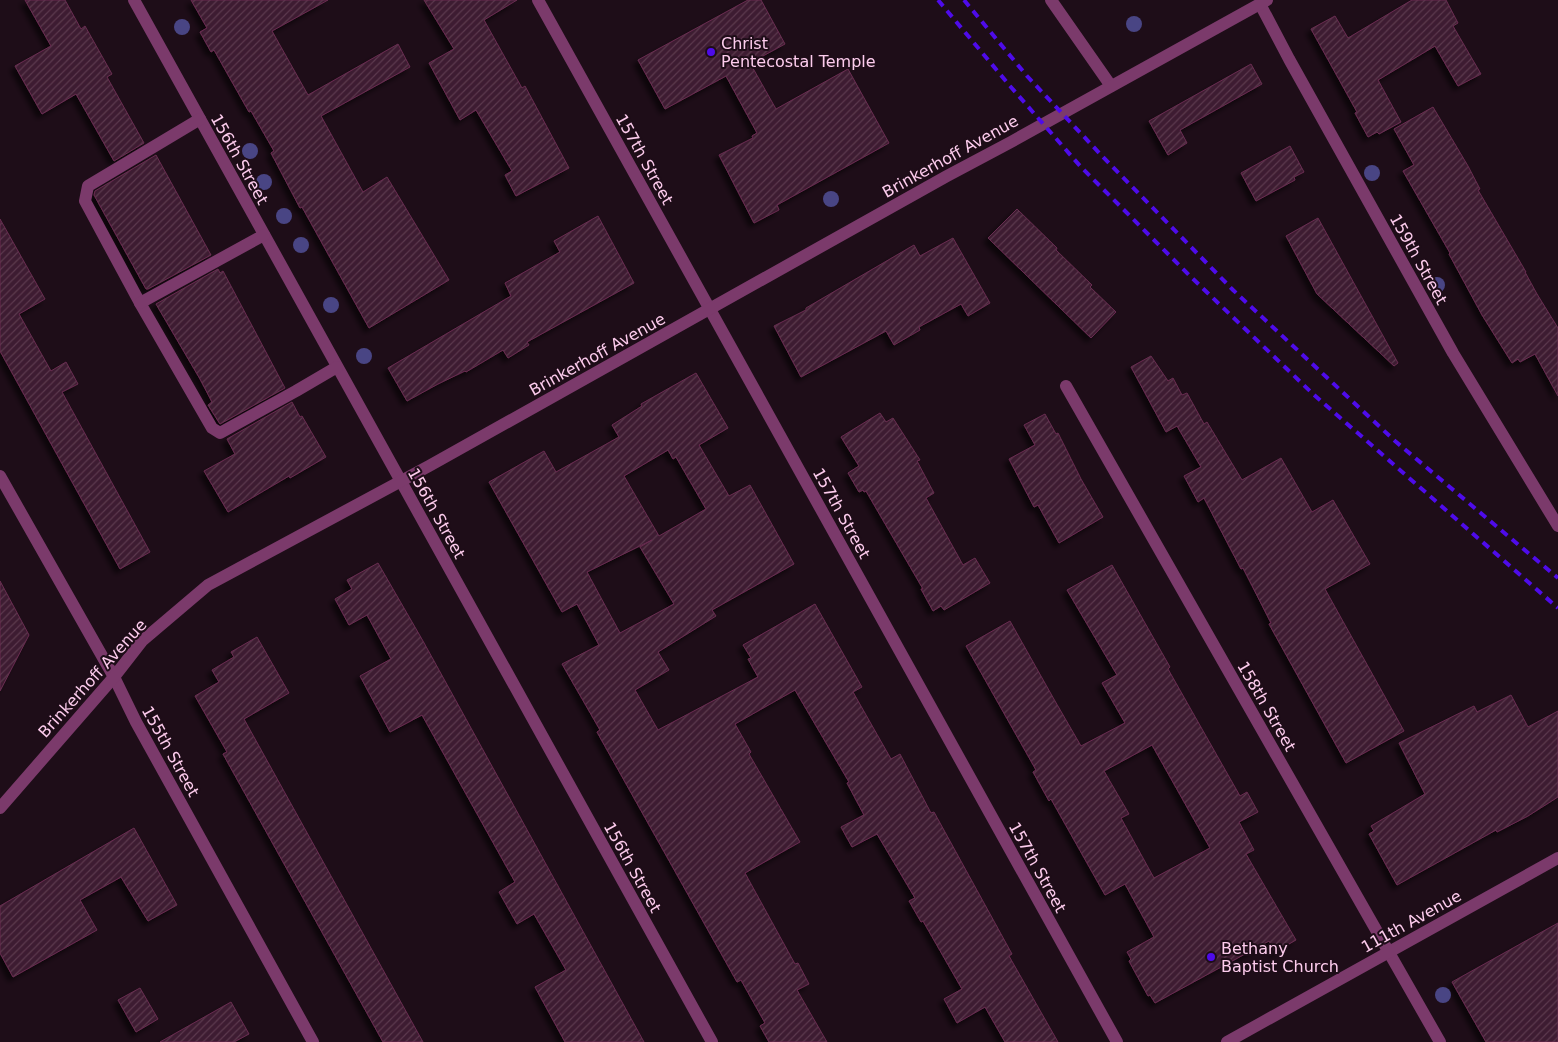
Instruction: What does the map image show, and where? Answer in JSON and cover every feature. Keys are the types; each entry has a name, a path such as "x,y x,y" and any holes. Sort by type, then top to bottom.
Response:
{"street":[{"name":"156th Street","path":"134,0 712,1042"},
{"name":"157th Street","path":"538,0 1117,1042"},
{"path":"1051,0 1111,86"},
{"name":"Brinkerhoff Avenue","path":"0,808 114,677 142,641 208,585 400,482 947,176 1263,2"},
{"name":"159th Street","path":"1263,2 1293,67 1453,353 1558,526"},
{"path":"200,119 88,186 85,200 140,303 212,428 220,433 296,392 337,367"},
{"path":"140,303 264,235"},
{"name":"158th Street","path":"1066,386 1440,1042"},
{"name":"155th Street","path":"0,476 114,677 136,722 314,1042"},
{"name":"111th Avenue","path":"1227,1042 1558,858"}],"building":[{"path":"25,0 65,0 81,29 85,26 112,74 107,77 144,143 114,161 76,94 42,114 15,66 51,46"},
{"path":"191,0 328,0 272,31 308,95 398,44 410,67 321,116 363,192 387,177 449,280 369,328 302,207 300,208 271,153 274,151 251,111 249,112 214,50 211,52 200,32 207,28"},
{"path":"424,0 517,0 484,20 522,88 525,86 569,168 516,196 505,175 512,171 476,110 460,120 429,63 454,49"},
{"path":"748,0 761,0 785,44 750,63 776,109 848,69 889,143 777,205 779,210 754,223 719,155 753,138 752,136 757,133 726,76 665,109 638,60"},
{"path":"1412,0 1446,0 1458,23 1453,26 1481,74 1458,86 1435,46 1378,80 1401,122 1379,134 1377,132 1368,137 1355,113 1357,112 1311,29 1335,16 1348,38"},
{"path":"1251,64 1262,84 1180,130 1187,143 1168,155 1149,121"},
{"path":"1433,107 1468,166 1480,189 1478,190 1558,328 1558,396 1535,354 1520,362 1518,359 1512,363 1482,315 1450,253 1403,171 1414,165 1394,129"},
{"path":"1290,146 1304,172 1294,177 1295,180 1256,201 1241,173"},
{"path":"156,155 211,255 146,289 94,195 95,191"},
{"path":"1017,209 1057,248 1056,250 1092,285 1090,287 1116,312 1091,338 988,238"},
{"path":"598,216 634,283 527,342 529,345 508,358 503,350 466,372 438,384 407,401 388,368 511,296 505,283 560,252 554,241"},
{"path":"1318,218 1398,363 1394,366 1317,294 1286,236"},
{"path":"0,219 45,299 19,314 51,371 66,362 78,384 62,392 150,552 120,569 0,351"},
{"path":"953,238 990,303 968,316 961,304 919,327 920,330 894,345 886,331 801,377 774,326 806,310 806,308 914,245 920,256"},
{"path":"218,269 220,273 223,271 285,388 220,424 208,405 212,402 200,379 156,304"},
{"path":"1151,356 1168,381 1173,378 1182,395 1187,393 1204,424 1207,422 1242,480 1281,458 1312,512 1333,500 1370,564 1325,589 1404,731 1346,763 1269,624 1271,623 1243,568 1241,569 1204,498 1198,502 1184,476 1201,467 1177,426 1166,432 1131,367"},
{"path":"696,373 728,428 699,445 729,496 750,485 794,564 712,610 716,616 658,652 669,670 635,690 658,730 758,677 748,659 751,658 743,645 815,604 862,687 853,692 891,759 900,754 931,813 934,812 1012,954 1009,956 1058,1042 1005,1042 985,1007 957,1023 944,999 962,989 923,921 921,922 909,901 915,898 877,834 852,847 841,827 864,815 847,783 849,782 795,690 735,724 751,752 749,754 800,842 745,873 795,964 798,963 809,984 797,990 827,1042 769,1042 760,1026 765,1023 741,980 737,982 597,732 600,730 562,664 599,645 577,604 562,612 489,482 544,451 556,472 619,437 612,425 642,406 641,404","holes":["668,450 673,459 676,457 706,509 659,536 624,476","652,540 640,547 674,604 620,633 587,572"]},
{"path":"292,402 326,457 290,478 289,476 228,512 204,471 235,454 227,439"},
{"path":"880,413 886,422 893,418 920,460 917,461 934,493 926,498 963,565 975,558 990,583 944,610 941,606 933,611 921,589 923,589 866,491 859,492 848,473 859,466 841,437"},
{"path":"1045,414 1056,434 1058,433 1103,517 1059,543 1038,505 1034,507 1009,459 1035,445 1024,425"},
{"path":"378,563 644,1042 565,1042 535,987 566,970 534,914 517,924 499,892 515,882 422,715 390,732 360,676 391,659 367,615 349,625 335,599 352,589 347,580"},
{"path":"1112,565 1240,796 1247,792 1258,812 1239,822 1254,850 1246,854 1296,940 1275,952 1269,941 1155,1003 1150,995 1148,996 1129,961 1131,959 1127,952 1154,937 1125,884 1105,895 1051,799 1049,801 1033,772 1036,770 966,646 1010,621 1081,746 1125,723 1102,683 1117,675 1067,590","holes":["1152,745 1210,848 1154,878 1121,818 1129,814 1104,771"]},
{"path":"0,581 29,635 0,691"},
{"path":"257,637 289,693 244,719 423,1042 383,1042 223,754 227,752 195,696 219,682 212,670 234,657 231,652"},
{"path":"1511,695 1528,727 1558,711 1558,797 1528,816 1497,832 1496,830 1397,885 1369,834 1374,831 1371,826 1425,794 1399,743 1474,706 1477,712"},
{"path":"134,828 177,905 148,921 121,877 80,900 97,930 13,977 0,953 0,906"},
{"path":"1558,923 1558,1042 1486,1042 1452,982"},
{"path":"140,988 158,1019 136,1032 118,1000"},
{"path":"231,1002 249,1034 234,1042 160,1042"}],"railway":[{"path":"938,0 1081,167 1191,277 1313,394 1558,608"},
{"path":"964,0 1027,76 1233,290 1395,441 1558,578"}],"place":[{"name":"Christ Pentecostal Temple","path":"711,52"},
{"name":"Bethany Baptist Church","path":"1211,957"}]}
